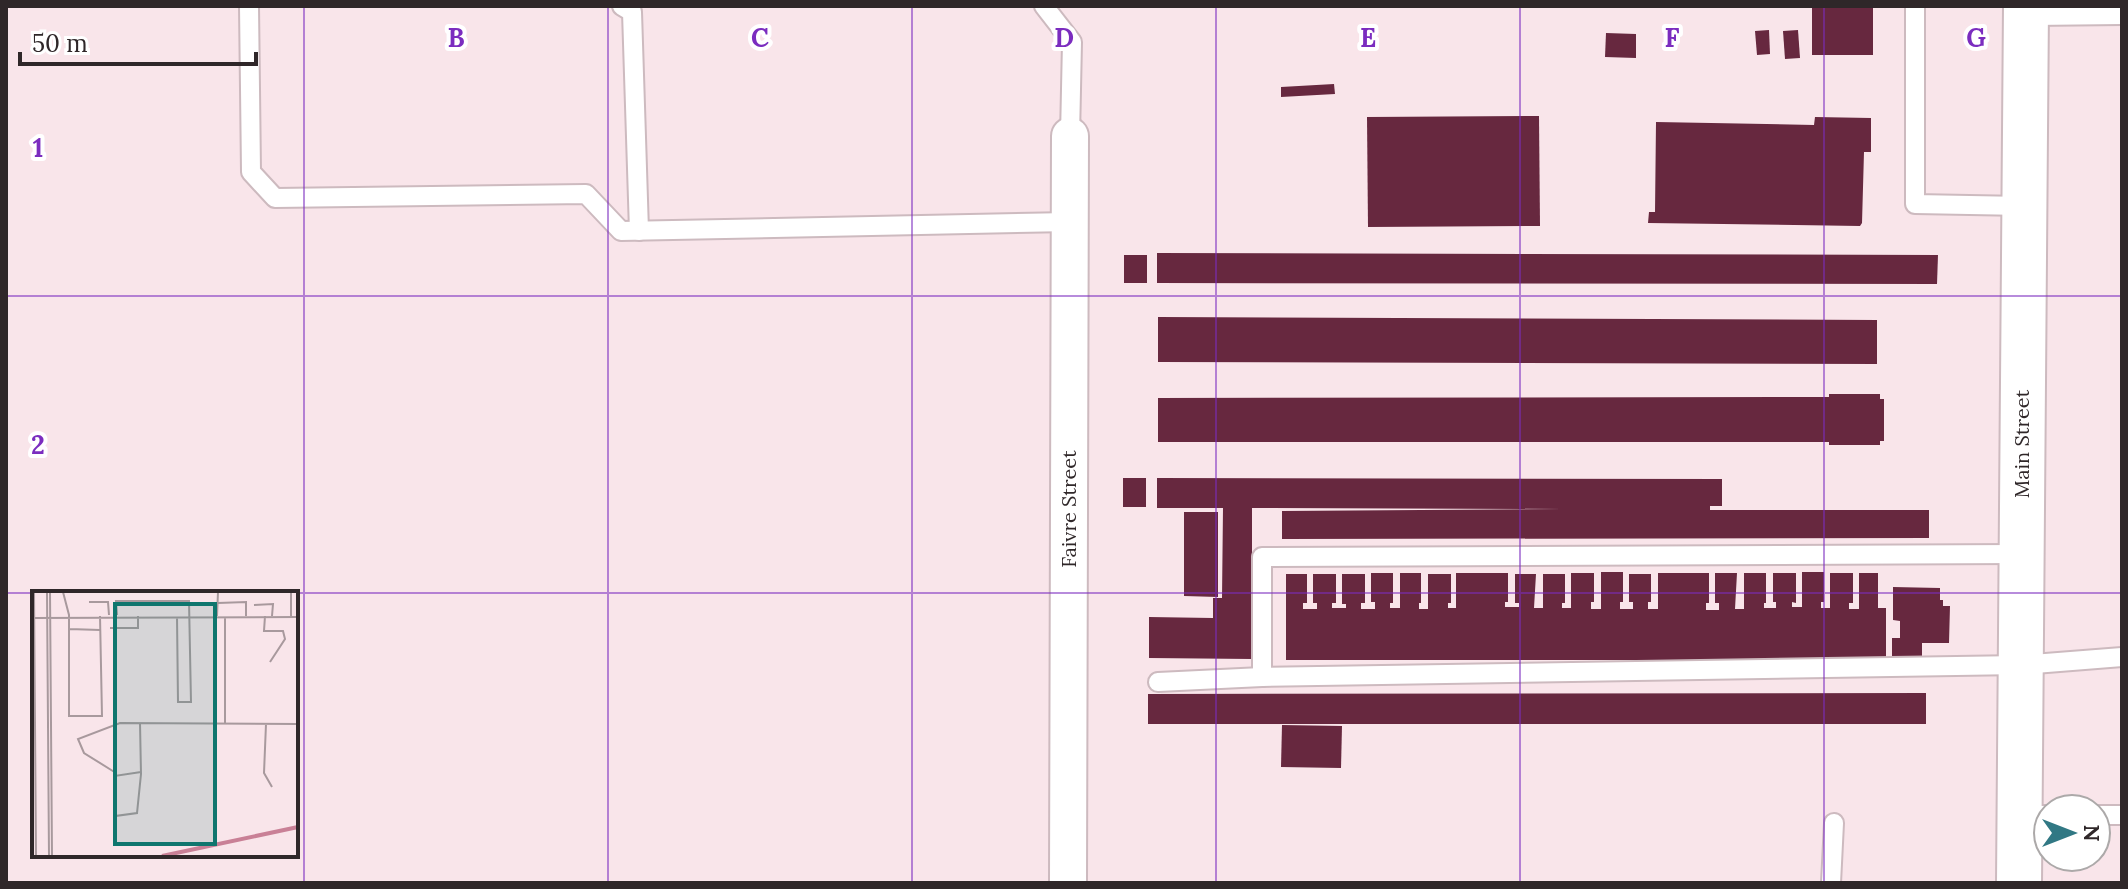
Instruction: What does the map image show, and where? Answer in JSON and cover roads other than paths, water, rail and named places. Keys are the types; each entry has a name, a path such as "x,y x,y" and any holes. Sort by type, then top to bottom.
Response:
{"main road":[{"name":"Main Street","path":"2026,11 2021,665 2032,793"},
{"name":"Main Street","path":"2019,883 2032,824"}],"street":[{"name":"Faivre Street","path":"1068,883 1070,136"}],"lane":[{"path":"249,6 251,172 275,198 586,194 621,231 1070,222"},
{"path":"1044,6 1072,42 1070,136"},
{"path":"1915,6 1915,204 2024,206"},
{"path":"630,8 639,231"},
{"path":"2026,11 2122,15"},
{"path":"1262,677 1262,557 2022,554"},
{"path":"1158,682 1262,677 2021,665 2122,657"},
{"path":"1831,883 1834,823"}]}
